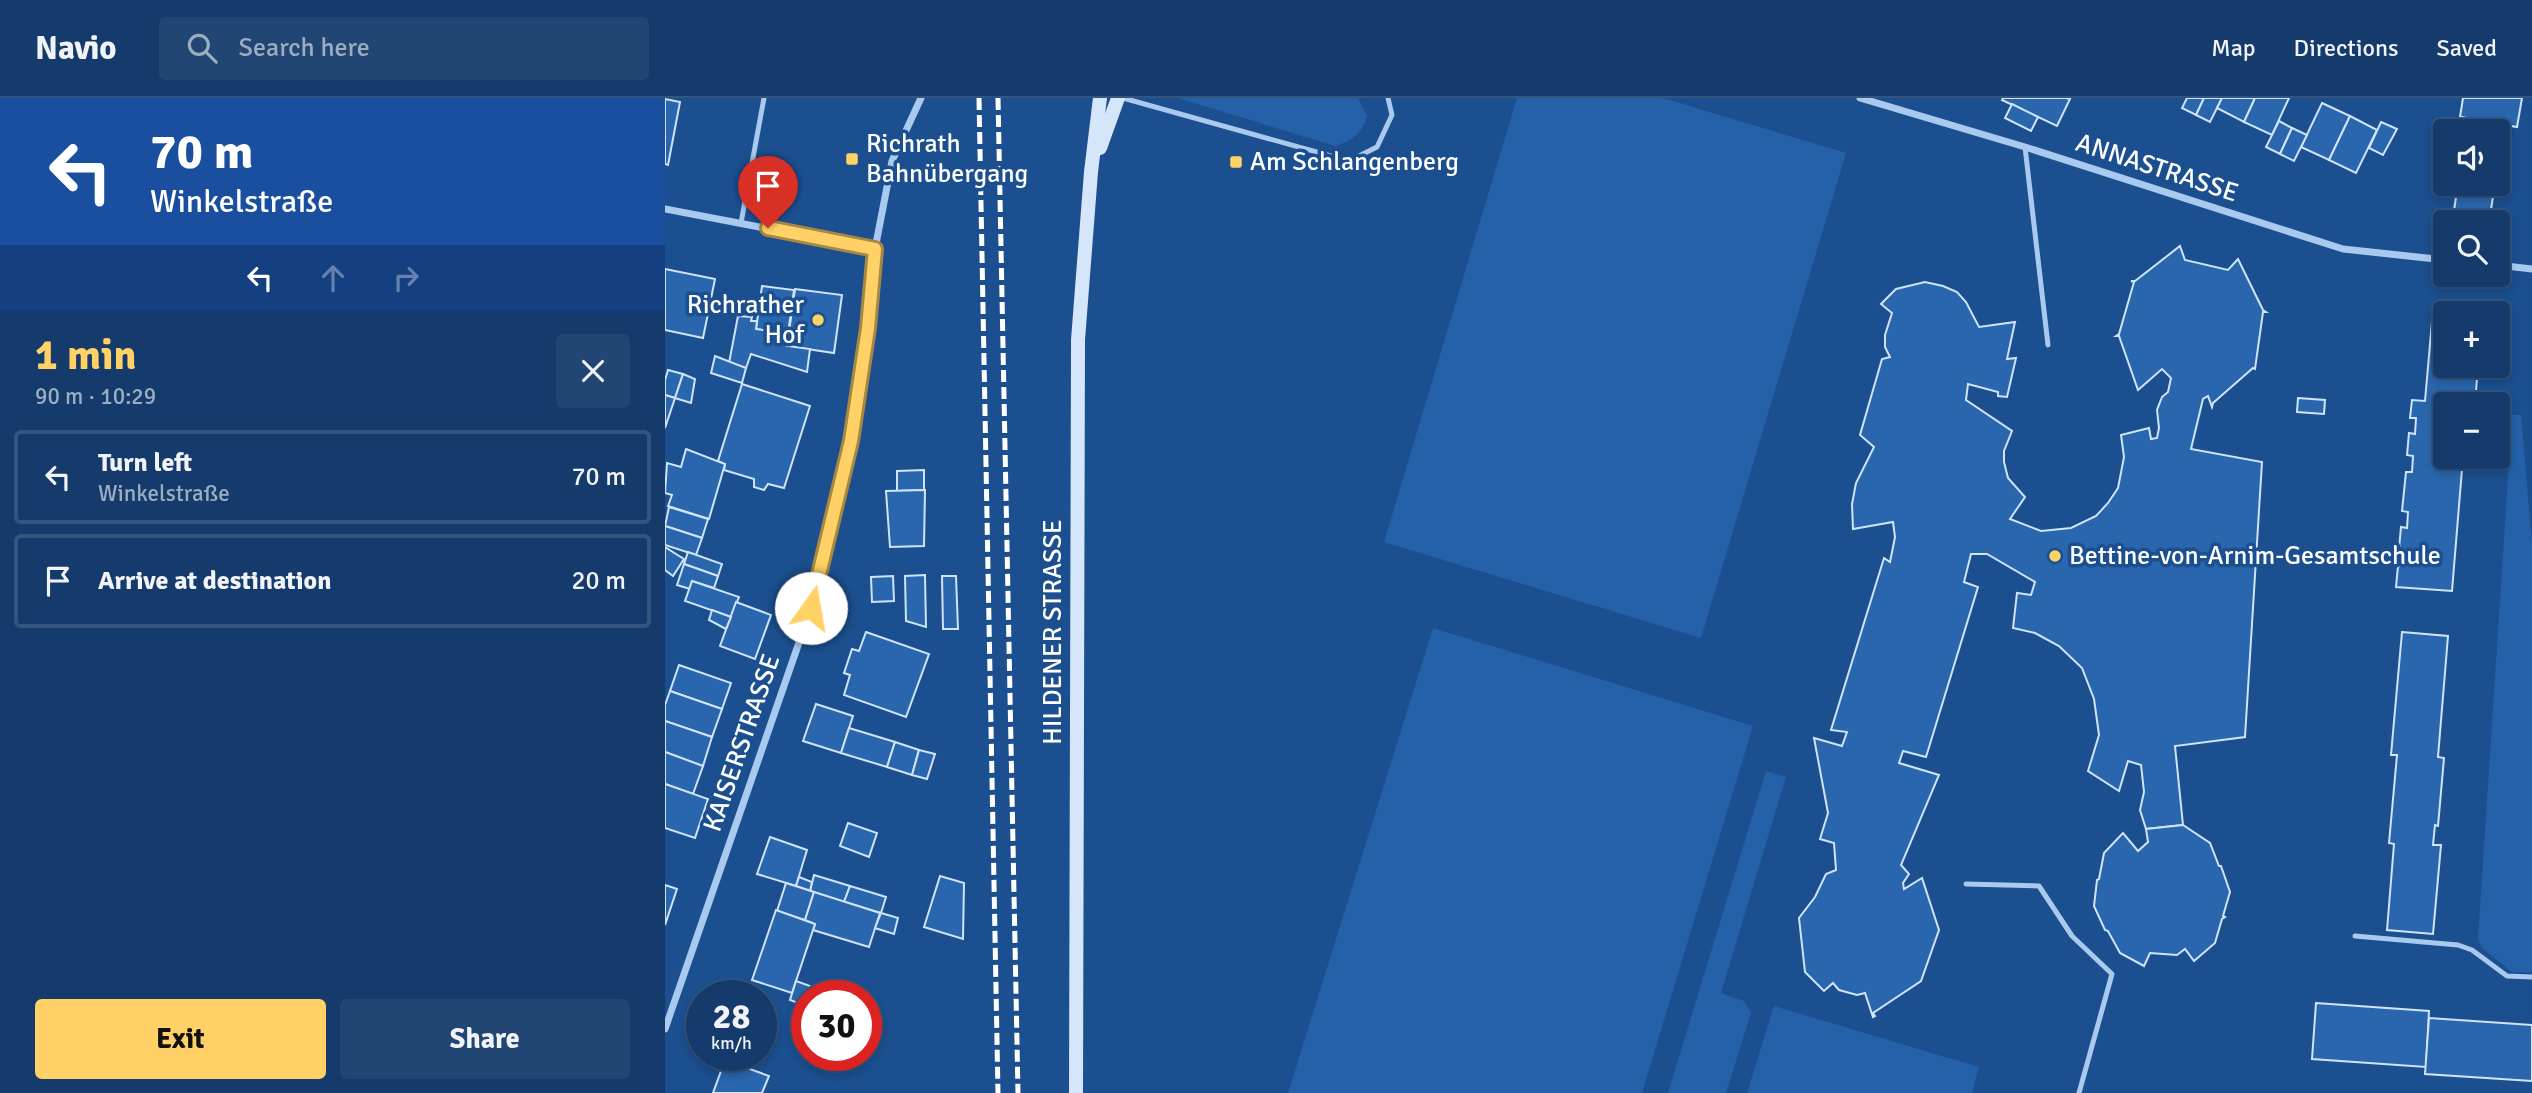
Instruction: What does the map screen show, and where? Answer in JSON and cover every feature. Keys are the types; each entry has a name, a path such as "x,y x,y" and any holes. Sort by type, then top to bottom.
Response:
{"main road":[{"name":"HILDENER STRASSE","path":"1076,1093 1078,341 1091,172 1100,98"},
{"name":"HILDENER STRASSE","path":"1091,172 1121,98"}],"street":[{"name":"KAISERSTRASSE","path":"665,1029 811,608 851,441 868,328 875,249 892,161 921,98"},
{"name":"ANNASTRASSE","path":"1860,98 2025,147 2343,249 2433,259"},
{"path":"665,209 875,249"},
{"path":"2510,266 2532,269"}],"lane":[{"path":"741,223 764,98"},
{"path":"1121,98 1349,161 1377,147 1392,115 1388,98"},
{"path":"2025,147 2048,345"},
{"path":"1966,884 2039,886 2072,936 2112,974 2079,1093"},
{"path":"2355,936 2458,945 2472,950 2507,976 2532,977"}],"shaded area":[{"path":"1178,98 1358,98 1367,116 1355,136 1335,146"},
{"path":"1517,98 1663,98 1846,153 1701,638 1384,542"},
{"path":"2512,415 2521,415 2532,544 2532,972 2512,972 2482,948 2478,939"},
{"path":"1433,628 1753,726 1642,1093 1288,1093"},
{"path":"1766,771 1786,777 1721,993 1744,1001 1751,1013 1726,1093 1668,1093"},
{"path":"1774,1006 1979,1067 1972,1093 1747,1093"}],"building":[{"path":"2187,98 2204,98 2196,115 2182,108"},
{"path":"2204,98 2222,98 2210,122 2196,115"},
{"path":"2222,98 2255,98 2244,122 2217,108"},
{"path":"2255,98 2289,98 2272,135 2244,122"},
{"path":"2463,98 2522,98 2517,127 2510,126 2510,119 2460,117"},
{"path":"665,99 680,102 668,165 665,164"},
{"path":"2070,99 2057,126 2002,100"},
{"path":"2322,103 2350,116 2329,160 2301,147"},
{"path":"2012,104 2038,117 2031,131 2005,118"},
{"path":"2350,116 2377,130 2356,173 2329,160"},
{"path":"2279,121 2292,128 2280,154 2266,147"},
{"path":"2381,122 2397,129 2383,155 2369,148"},
{"path":"2292,128 2307,135 2294,161 2280,154"},
{"path":"2456,196 2493,196 2491,210 2454,210"},
{"path":"2180,246 2185,260 2228,270 2238,259 2266,312 2263,312 2255,369 2213,403 2212,407 2208,396 2203,399 2191,449 2262,462 2245,737 2175,746 2183,825 2146,829 2140,810 2144,792 2141,765 2128,761 2119,791 2088,771 2099,735 2094,699 2082,668 2059,646 2035,633 2013,628 2017,593 2031,595 2035,582 1987,554 1971,554 1964,582 1978,587 1926,757 1903,751 1899,763 1939,775 1901,865 1909,874 1903,883 1904,889 1922,878 1939,930 1921,981 1873,1013 1873,1017 1865,993 1857,995 1839,990 1833,983 1824,991 1805,972 1799,918 1815,897 1826,874 1836,870 1834,843 1820,839 1828,813 1814,738 1842,746 1847,732 1831,730 1884,558 1890,562 1895,537 1893,522 1853,529 1852,504 1856,483 1874,447 1860,435 1882,359 1890,357 1885,347 1885,335 1892,313 1881,304 1896,289 1925,282 1957,292 1966,302 1979,327 2015,322 2007,359 2016,358 2007,397 1968,384 1966,400 2012,431 2004,451 2004,462 2008,478 2025,497 2010,519 2041,531 2071,528 2096,516 2118,488 2124,457 2121,435 2149,428 2151,439 2157,438 2157,410 2162,397 2168,392 2171,378 2162,369 2138,390 2119,336 2116,336 2119,334 2134,282 2131,281 2135,281"},
{"path":"665,269 715,279 703,338 665,330"},
{"path":"762,286 794,290 788,334 756,329"},
{"path":"795,289 842,295 834,353 787,346"},
{"path":"738,316 752,317 751,321 757,321 756,329 788,334 787,346 810,349 807,372 751,354 746,368 729,363"},
{"path":"2433,321 2433,378 2477,378 2476,392 2433,392 2433,469 2462,469 2452,591 2396,587 2398,566 2403,566 2405,550 2399,549 2401,527 2407,528 2408,512 2402,511 2406,472 2412,472 2413,456 2407,455 2409,433 2415,434 2416,418 2410,418 2412,400 2425,401"},
{"path":"715,356 746,368 742,383 711,373"},
{"path":"668,370 683,374 675,398 665,395"},
{"path":"683,374 695,379 691,403 675,398"},
{"path":"742,384 810,406 784,488 768,484 764,490 754,487 754,479 724,470 725,464 718,461"},
{"path":"665,395 675,398 665,428"},
{"path":"2298,398 2325,400 2324,414 2297,412"},
{"path":"686,449 725,464 709,519 668,506 672,495 665,493 667,463 681,467"},
{"path":"924,470 924,490 897,491 897,471"},
{"path":"925,490 924,546 890,547 886,491"},
{"path":"669,507 708,519 702,538 665,526"},
{"path":"665,526 702,538 696,555 665,545"},
{"path":"665,547 684,559 673,576 665,570"},
{"path":"688,552 722,564 718,576 684,564"},
{"path":"684,564 718,576 714,588 692,581 690,589 677,585"},
{"path":"925,575 926,627 906,621 905,576"},
{"path":"893,576 894,601 872,602 871,577"},
{"path":"942,576 956,576 958,629 943,629"},
{"path":"692,581 739,597 731,617 685,601"},
{"path":"736,602 771,615 755,659 720,646"},
{"path":"712,610 731,617 726,629 709,620"},
{"path":"866,632 929,654 906,717 844,695 850,675 844,673 852,649 859,651"},
{"path":"2402,632 2448,636 2438,757 2444,758 2438,826 2435,825 2433,845 2441,845 2433,934 2387,930 2394,844 2389,843 2397,755 2391,755"},
{"path":"679,665 731,683 722,709 670,691"},
{"path":"670,691 722,709 712,737 665,721 665,705"},
{"path":"816,704 853,716 841,753 803,741"},
{"path":"665,721 712,737 703,766 665,752"},
{"path":"849,728 895,742 887,767 841,753"},
{"path":"895,742 919,750 912,775 887,767"},
{"path":"919,750 935,754 927,779 912,775"},
{"path":"665,752 703,766 693,794 665,784"},
{"path":"665,784 708,799 695,838 665,828"},
{"path":"848,823 877,833 869,857 840,846"},
{"path":"2183,825 2210,843 2221,866 2230,892 2223,916 2225,917 2215,943 2194,961 2185,949 2177,955 2150,953 2144,966 2120,953 2094,906 2104,853 2123,833 2138,851 2148,842 2146,829"},
{"path":"770,837 807,850 796,886 757,874"},
{"path":"814,875 850,886 844,902 810,891"},
{"path":"940,876 964,883 963,939 924,927"},
{"path":"799,877 812,882 810,891 796,886"},
{"path":"786,883 814,892 805,920 777,911"},
{"path":"665,885 677,889 665,925"},
{"path":"850,886 886,897 881,913 844,902"},
{"path":"814,892 880,913 869,947 813,930 815,924 805,920"},
{"path":"776,910 815,924 796,980 791,980 791,993 777,988 777,980 752,980"},
{"path":"881,913 898,918 894,934 875,928"},
{"path":"2316,1003 2429,1011 2426,1067 2312,1059"},
{"path":"2429,1018 2532,1025 2532,1081 2425,1074"},
{"path":"721,1071 755,1071 769,1076 762,1093 713,1093"}],"railway":[{"path":"979,98 998,1093"},
{"path":"998,98 1018,1093"}],"place":[{"name":"Richrath Bahnübergang","path":"852,159"},
{"name":"Am Schlangenberg","path":"1236,162"},
{"name":"Richrather Hof","path":"818,320"},
{"name":"Bettine-von-Arnim-Gesamtschule","path":"2055,556"}],"route":[{"path":"768,228 875,249 868,328 851,441 811,608"}]}
